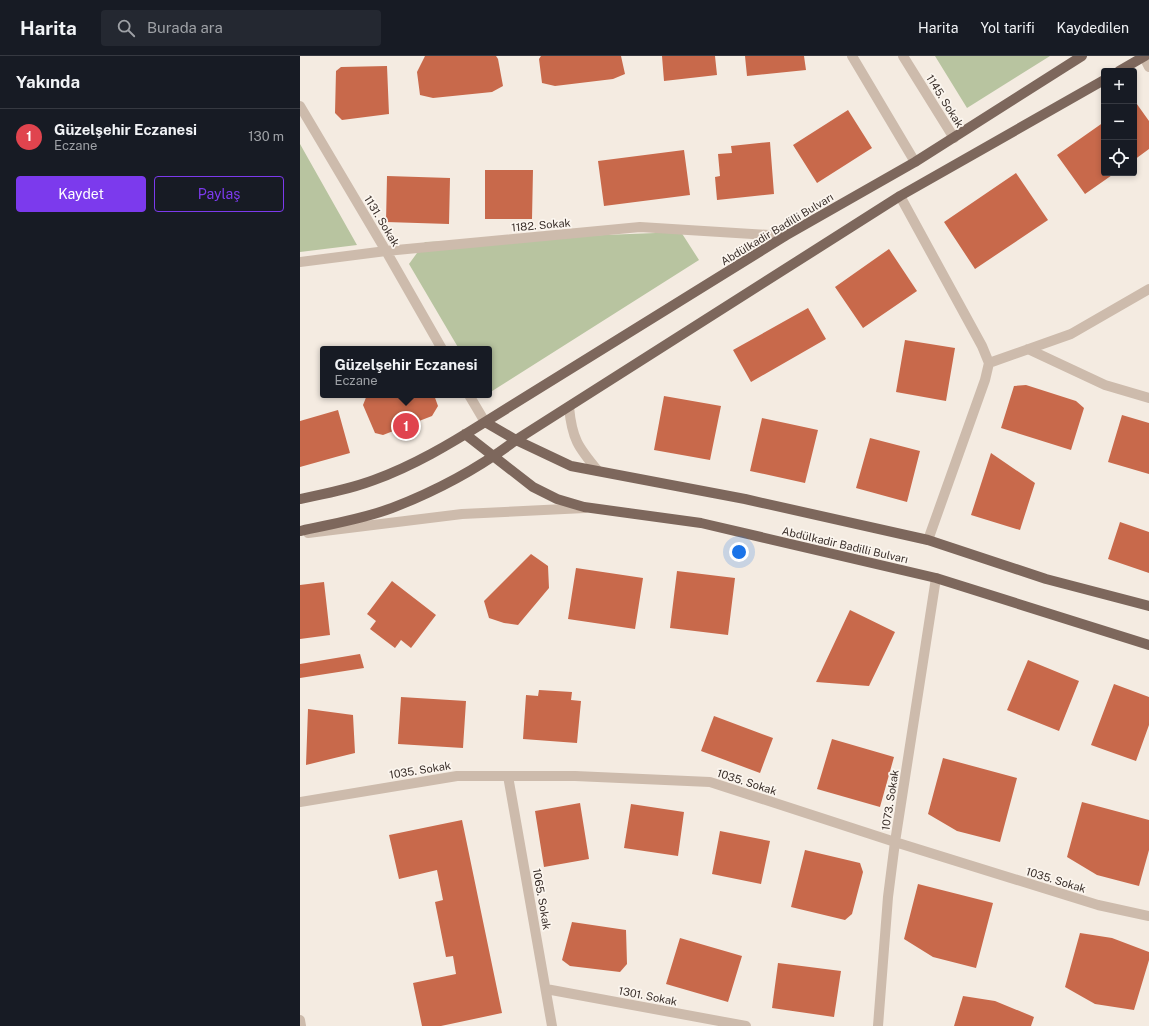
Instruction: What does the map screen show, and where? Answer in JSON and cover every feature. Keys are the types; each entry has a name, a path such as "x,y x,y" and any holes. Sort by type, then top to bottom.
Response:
{"main road":[{"name":"Abdülkadir Badilli Bulvarı","path":"300,499 346,489 374,480 402,468 465,434 785,236 915,162 1082,56"},
{"path":"1124,68 1145,56"},
{"path":"300,533 392,508 437,488 494,458 516,440 900,196 1101,82"},
{"name":"Abdülkadir Badilli Bulvarı","path":"484,422 516,440 571,466 745,499 928,540 1046,579 1149,606"},
{"name":"Abdülkadir Badilli Bulvarı","path":"465,434 533,488 557,499 588,508 701,523 936,578 1149,645"}],"street":[{"path":"852,56 915,162"},
{"name":"1145. Sokak","path":"903,56 954,138"},
{"path":"1145,56 1149,67"},
{"name":"1131. Sokak","path":"300,106 440,346"},
{"path":"900,196 982,346 989,363 985,380 928,540"},
{"name":"1182. Sokak","path":"300,262 386,251 640,228 785,236"},
{"path":"989,363 1070,334 1149,289"},
{"path":"1028,349 1105,385 1149,398"},
{"path":"471,398 484,422"},
{"path":"569,407 571,427 576,441 598,471"},
{"path":"300,533 462,514 588,508"},
{"name":"1073. Sokak","path":"878,1026 888,897 895,842 936,578"},
{"name":"1035. Sokak","path":"300,802 457,776 575,776 710,782 895,842 1098,905 1149,916"},
{"name":"1065. Sokak","path":"508,776 552,1026"},
{"name":"1301. Sokak","path":"546,989 746,1026"},
{"path":"300,1020 301,1026"}],"green space":[{"path":"935,56 1050,56 967,108"},
{"path":"300,144 357,245 300,252"},
{"path":"681,232 699,260 492,391 492,346 457,346 409,264 425,242"}],"building":[{"path":"425,56 496,56 498,59 503,86 492,92 433,98 420,95 417,72"},
{"path":"541,56 621,56 625,74 613,79 555,86 542,83 539,59"},
{"path":"662,56 715,56 717,75 664,81"},
{"path":"745,56 804,56 806,70 747,76"},
{"path":"387,66 389,114 342,120 335,113 336,71 341,67"},
{"path":"1137,104 1149,121 1149,149 1137,158"},
{"path":"848,110 872,148 817,183 793,145"},
{"path":"1101,124 1101,176 1111,176 1085,194 1057,155"},
{"path":"770,142 774,194 717,200 715,177 720,176 718,154 732,153 731,146"},
{"path":"684,150 690,195 604,206 598,161"},
{"path":"485,170 533,170 532,219 485,219"},
{"path":"1016,173 1048,220 975,269 944,222"},
{"path":"387,176 450,178 449,224 386,222"},
{"path":"889,249 917,291 863,328 835,287"},
{"path":"808,308 826,339 751,382 733,350"},
{"path":"905,340 955,348 946,401 896,392"},
{"path":"1026,385 1076,401 1084,408 1071,450 1001,428 1014,386"},
{"path":"664,396 721,406 710,460 654,450"},
{"path":"366,398 435,398 438,406 432,416 383,435 375,433 363,405"},
{"path":"338,410 350,453 300,467 300,421"},
{"path":"1122,415 1149,423 1149,474 1108,462"},
{"path":"762,418 818,430 805,483 750,471"},
{"path":"870,438 920,451 907,502 856,488"},
{"path":"991,453 1035,483 1020,530 971,515"},
{"path":"1120,522 1149,532 1149,573 1108,559"},
{"path":"531,554 548,566 549,588 518,625 504,623 489,618 484,601"},
{"path":"576,568 643,578 635,629 568,619"},
{"path":"677,571 735,578 728,635 670,628"},
{"path":"392,581 436,615 411,648 401,640 395,648 370,629 376,621 367,614"},
{"path":"324,582 330,635 300,639 300,585"},
{"path":"850,610 895,632 869,686 816,682"},
{"path":"360,654 364,668 300,678 300,664"},
{"path":"1028,660 1079,681 1059,731 1007,710"},
{"path":"1114,684 1149,697 1149,725 1136,761 1091,745"},
{"path":"539,690 572,692 571,700 581,701 577,743 523,739 526,695 538,696"},
{"path":"401,697 466,701 463,748 398,744"},
{"path":"308,709 353,715 355,753 306,765"},
{"path":"714,716 773,738 760,773 701,751"},
{"path":"832,739 894,757 880,807 817,789"},
{"path":"943,758 1017,778 1000,842 957,831 928,814"},
{"path":"1082,802 1149,820 1149,850 1139,886 1097,875 1067,857"},
{"path":"580,803 589,859 544,867 535,811"},
{"path":"631,804 684,812 678,856 624,848"},
{"path":"462,820 502,1013 441,1026 422,1026 413,983 456,974 453,956 446,957 435,902 443,900 437,870 399,879 389,835"},
{"path":"720,831 770,841 761,884 712,874"},
{"path":"805,850 860,863 863,872 852,914 845,920 791,907"},
{"path":"918,884 993,903 976,968 933,957 904,939"},
{"path":"572,922 626,930 627,964 620,972 570,966 562,960"},
{"path":"1080,933 1112,938 1149,952 1149,960 1134,1010 1095,1004 1065,987"},
{"path":"680,938 742,956 728,1002 666,984"},
{"path":"778,963 841,971 834,1017 772,1008"},
{"path":"963,996 995,1001 1034,1017 1031,1026 954,1026"}],"place":[{"name":"Güzelşehir Eczanesi","path":"406,426"}]}
